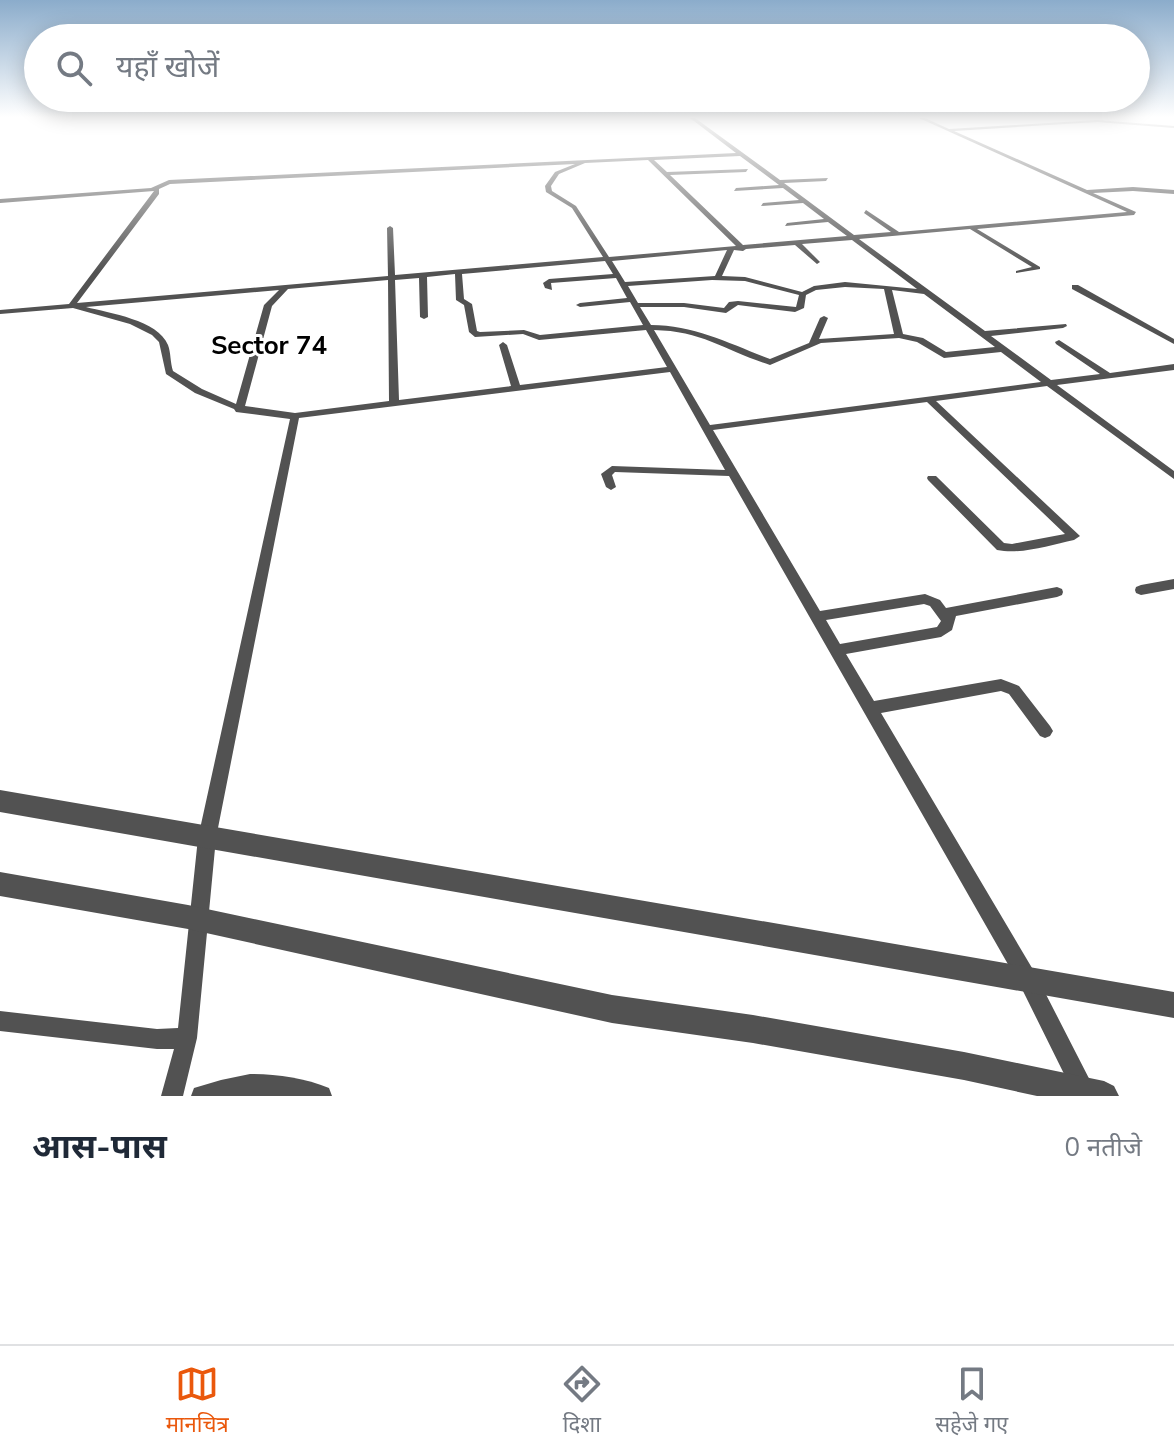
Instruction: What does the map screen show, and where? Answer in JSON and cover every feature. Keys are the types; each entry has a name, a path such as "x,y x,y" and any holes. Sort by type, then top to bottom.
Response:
{"street":[{"path":"0,201 157,189 169,182 436,169"},
{"path":"567,169 553,175 548,189 551,194 574,207 634,303 731,473 838,650 1092,1094"},
{"path":"660,169 743,249"},
{"path":"763,169 1174,476"},
{"path":"0,312 1134,213 1037,169"},
{"path":"665,174 746,170"},
{"path":"736,190 826,179"},
{"path":"72,305 157,189"},
{"path":"1086,191 1133,189 1174,192"},
{"path":"763,205 805,201"},
{"path":"866,212 898,234"},
{"path":"787,225 831,220"},
{"path":"390,228 394,277 394,402"},
{"path":"972,228 1038,268 1018,272"},
{"path":"797,243 817,262"},
{"path":"718,278 731,250"},
{"path":"458,272 460,300 468,304 473,332 478,335 524,332 539,338 649,328 692,332 770,362 813,343 899,336 920,340 944,355 1005,349"},
{"path":"423,275 424,317"},
{"path":"549,288 549,281 718,278 754,280 803,294 813,288 842,285 928,292"},
{"path":"239,410 268,305 286,287"},
{"path":"1075,287 1174,342"},
{"path":"888,289 899,336"},
{"path":"580,305 684,305 726,311 738,303 795,310 800,308 803,294"},
{"path":"72,305 134,323 157,335 165,344 169,372 197,392 239,410 295,416 672,369"},
{"path":"813,343 824,318"},
{"path":"984,334 1063,326"},
{"path":"1059,342 1109,376"},
{"path":"503,345 516,388"},
{"path":"708,428 1174,367"},
{"path":"930,400 1074,536 1012,548 1001,547 932,478"},
{"path":"172,1096 187,1038 207,838 295,416"},
{"path":"611,487 606,474 612,469 731,473"},
{"path":"1141,590 1174,584"},
{"path":"838,650 941,632 947,626 950,612 1057,592"},
{"path":"818,616 919,599 935,603 947,619"},
{"path":"871,708 1006,685 1014,690 1045,731"},
{"path":"0,801 1174,1005"},
{"path":"0,884 197,919 612,1009 768,1032 1092,1094"},
{"path":"0,1021 157,1039 187,1038"},
{"path":"202,1096 238,1084 261,1082 321,1096"}],"district":[{"name":"Sector 74","path":"269,345"}]}
